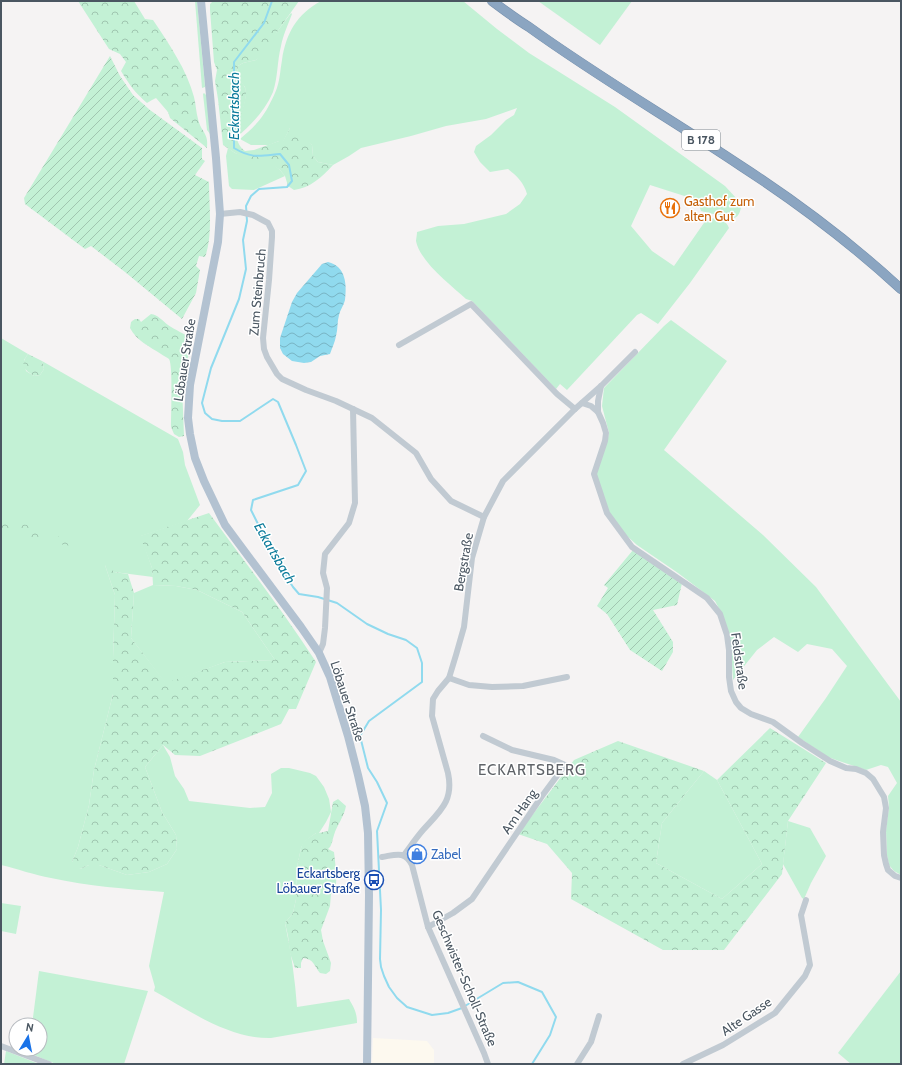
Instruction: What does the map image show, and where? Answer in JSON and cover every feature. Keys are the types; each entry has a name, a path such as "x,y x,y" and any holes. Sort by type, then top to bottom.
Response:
{"highway":[{"name":"B 178","path":"492,1 576,60 742,166 818,219 870,261 901,289"}],"main road":[{"name":"Löbauer Straße","path":"201,1 216,154 220,214 218,242 191,380 188,406 190,434 195,458 225,525 319,653 335,692 365,806 372,858 367,1064"}],"street":[{"name":"Zum Steinbruch","path":"220,214 240,212 253,215 268,223 272,231 263,338 264,349 277,374 282,379 336,401 372,418 416,452 431,479 451,501 484,517"},
{"path":"399,346 471,304 557,394 575,409"},
{"name":"Bergstraße","path":"404,855 421,832 443,808 447,800 450,782 432,716 432,699 449,678 464,627 472,558 484,517 503,481 635,352"},
{"name":"Feldstraße","path":"601,386 598,401 598,412 606,433 605,441 594,474 607,513 632,547 707,598 720,614 727,636 731,691 736,702 741,708 751,714 773,722 802,744 830,761 846,768 856,769 866,773 877,785 884,797 886,808 883,832 886,864 888,870 895,876 901,878"},
{"path":"582,403 591,406 598,412"},
{"path":"319,653 324,638 327,592 323,573 325,554 349,522 355,503 353,409"},
{"path":"449,678 469,684 492,687 523,686 567,677"},
{"name":"Am Hang","path":"428,926 453,914 472,898 565,765 554,760 512,750 483,736"},
{"path":"382,857 399,854 404,855"},
{"name":"Geschwister-Scholl-Straße","path":"404,855 410,860 412,865 428,926 488,1064"},
{"name":"Alte Gasse","path":"683,1064 723,1045 775,1013 805,976 810,965 801,916 806,900"},
{"path":"577,1064 591,1042 599,1016"},
{"path":"1,1046 48,1064"}],"shaded area":[{"path":"373,1038 427,1041 434,1050 434,1064 372,1064"}],"green space":[{"path":"78,1 134,1 145,19 153,20 177,57 187,77 194,97 199,123 207,139 207,148 170,118 168,112 156,98 147,103 136,92 121,71 126,62 120,54 109,49"},
{"path":"195,1 197,1 205,86 202,88"},
{"path":"213,1 299,1 277,32 266,51 256,60 243,63 238,66 238,76 245,87 246,95 238,124 237,139 245,151 254,150 283,141 290,128 294,127 312,145 313,156 318,162 333,165 320,178 305,187 294,190 288,186 285,176 280,170 274,166 249,159 235,153 223,145 215,81 217,70 214,62 210,10 210,4"},
{"path":"321,1 463,1 529,53 615,107 725,186 737,199 741,208 739,213 735,218 729,218 701,211 697,200 650,185 631,226 652,251 674,266 706,220 709,218 721,220 728,225 729,228 690,283 658,324 641,313 637,315 567,390 560,384 556,389 472,301 466,299 437,273 423,257 416,241 417,232 438,226 464,224 506,214 520,204 527,194 524,186 517,177 508,169 490,172 480,162 474,152 476,146 514,115 517,108 486,119 446,126 361,148 333,165 318,162 313,156 312,145 290,128 283,142 279,141 269,145 251,145 240,139 259,121 267,110 277,89 286,41 294,25 305,12"},
{"path":"538,1 632,1 600,45"},
{"path":"291,13 292,14 282,42 276,81 270,99 257,117 236,138 236,129 246,95 245,87 240,81 237,73 238,66 243,63 256,60"},
{"path":"110,56 120,76 133,95 150,110 202,148 202,159 205,161 195,175 209,182 209,240 205,257 199,256 196,266 200,270 196,293 182,319 91,246 85,249 25,204 24,198"},
{"path":"204,93 207,96 210,134 207,130"},
{"path":"228,148 235,153 274,165 285,176 254,190 232,189 229,186 226,156"},
{"path":"151,314 191,339 182,385 184,436 179,437 174,434 171,427 171,380 169,359 140,340 130,328 131,322 135,319 139,319 141,322"},
{"path":"671,320 727,361 664,450 763,535 816,587 901,702 901,875 894,871 889,865 887,855 886,831 889,807 888,796 897,783 888,767 881,765 866,770 839,761 828,757 798,737 847,666 832,649 807,644 798,652 774,637 757,650 733,680 731,649 722,614 715,601 637,545 627,536 611,516 605,504 596,474 609,433 602,406 604,388"},
{"path":"1,338 28,354 24,360 26,371 34,376 40,375 44,369 42,361 178,439 183,452 185,465 200,505 187,521 141,536 152,568 153,577 114,572 105,565 115,595 113,694 94,770 89,805 78,847 72,862 80,869 89,865 99,865 127,875 149,872 167,864 177,849 176,835 162,812 145,767 163,745 170,757 175,776 184,789 189,801 250,808 265,807 272,793 271,774 281,768 289,768 316,776 324,787 329,799 331,812 319,833 316,833 304,842 301,848 297,867 296,899 293,913 285,923 297,1007 349,999 356,1013 357,1023 271,1038 255,1037 225,1029 196,1015 154,991 155,987 149,966 164,892 79,883 45,877 1,865"},
{"path":"28,354 42,361 44,369 40,375 34,376 25,369 23,364"},
{"path":"209,513 277,605 316,662 296,709 289,709 281,724 200,756 175,755 163,745 145,767 162,812 176,835 177,849 167,864 149,872 127,875 99,865 89,865 80,869 72,868 72,862 78,847 89,805 94,770 113,694 115,595 105,565 110,566 114,572 128,574 134,593 131,638 166,683 225,662 275,660 242,612 197,590 176,586 153,585 152,568 140,536"},
{"path":"1,518 38,528 39,539 1,529"},
{"path":"58,535 79,539 79,546 59,544"},
{"path":"633,550 682,583 677,605 653,610 673,642 673,652 662,671 630,650 607,614 597,606 608,588 604,585"},
{"path":"153,585 176,586 197,590 242,612 275,660 225,662 166,684 131,638 134,593"},
{"path":"770,728 826,763 788,821 782,874 724,950 663,950 571,899 572,873 547,844 518,834 574,760 618,741 704,771 662,823 656,863 722,899 762,864 717,780"},
{"path":"704,771 717,780 762,864 722,899 656,863 662,823"},
{"path":"338,799 346,806 344,814 328,849 334,852 336,886 334,892 331,894 330,906 321,930 323,941 331,963 330,971 326,974 320,973 312,961 303,958 301,968 295,968 290,953 285,923 293,913 296,899 297,867 303,842 316,833 328,831 333,802"},
{"path":"788,821 810,828 826,856 804,899 802,898 783,864"},
{"path":"1,903 21,906 16,934 1,931"},
{"path":"39,971 148,991 124,1064 56,1064 39,1057 48,1057 48,1017 33,1017"},
{"path":"901,971 901,1064 851,1064 838,1053"},
{"path":"6,1051 8,1052 8,1057 21,1057 39,1064 4,1064"}],"water":[{"path":"328,262 334,264 342,272 346,288 345,300 338,320 337,333 330,354 320,356 311,362 304,363 292,361 283,354 280,348 280,338 292,302 297,293 322,264"}],"waterway":[{"name":"Eckartsbach","path":"272,1 264,23 234,62 234,148 246,154 256,156 280,154 289,165 292,181 287,187 259,189 251,196 246,206 247,221 243,240 246,269 239,299 211,368 202,403 205,413 212,419 222,421 240,421 273,399 278,402 306,471 298,485 253,500 251,510 263,534 269,542 281,568 299,594 318,597 337,603 367,624 388,634 406,640 417,648 422,663 422,682 369,721 360,736 368,768 377,782 387,803 377,831 381,910 380,959 381,967 389,987 397,998 407,1007 432,1015 448,1013 462,1008"},
{"name":"Eckartsbach","path":"465,1006 503,983 518,982 542,992 556,1017 550,1035 532,1064"}],"place":[{"name":"Gasthof zum alten Gut","path":"670,208"},
{"name":"Zabel","path":"417,854"},
{"name":"Eckartsberg Löbauer Straße","path":"374,880"}],"district":[{"name":"ECKARTSBERG","path":"532,770"}]}
